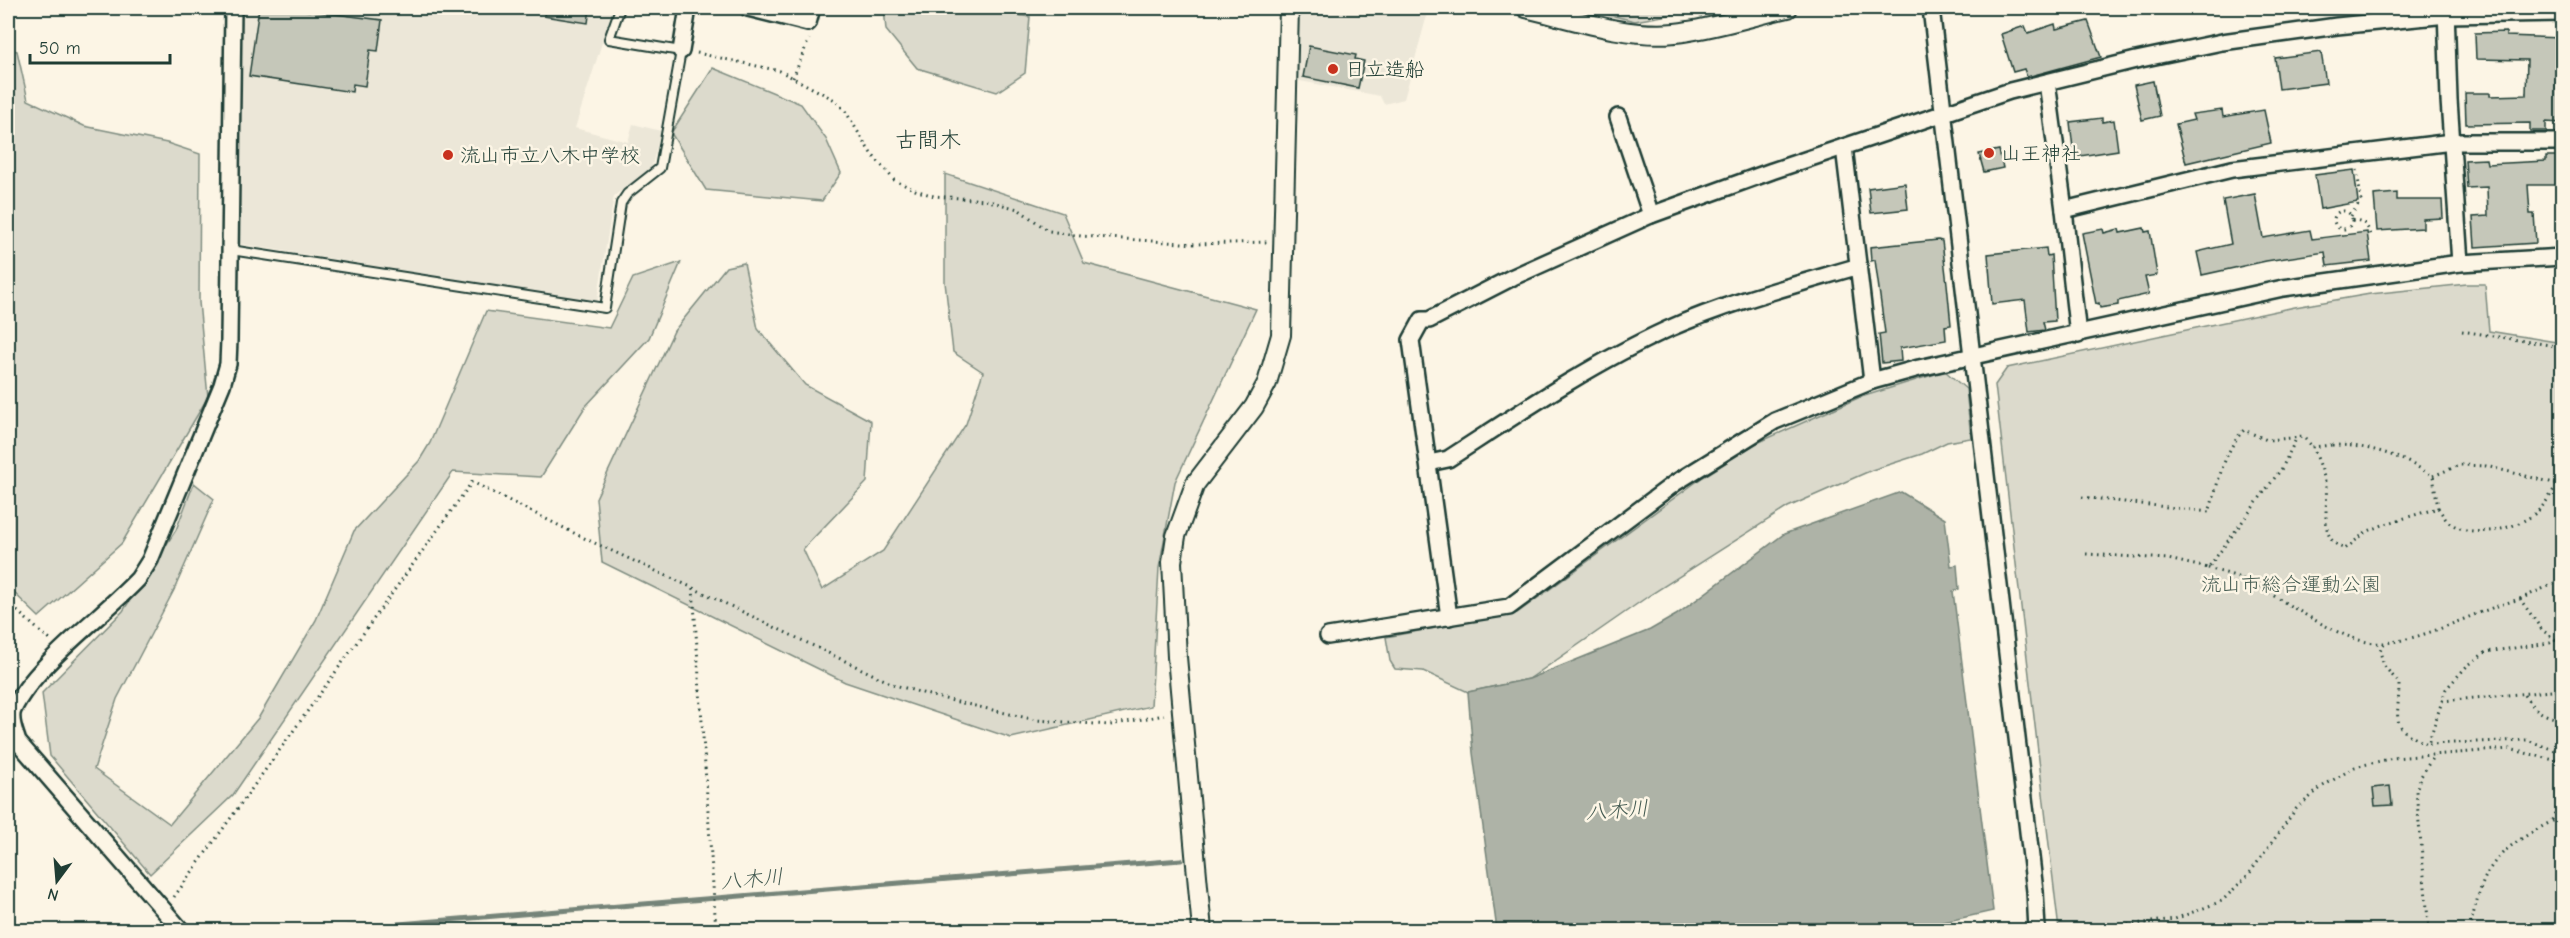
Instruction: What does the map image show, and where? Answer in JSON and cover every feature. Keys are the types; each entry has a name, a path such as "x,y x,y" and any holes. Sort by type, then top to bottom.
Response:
{"street":[{"path":"181,930 18,742 10,712 33,680 138,579 150,560 228,364 233,8"},
{"path":"681,51 688,8"},
{"path":"748,8 808,23 812,8"},
{"path":"1202,930 1181,712 1172,581 1176,536 1196,484 1254,406 1267,383 1281,335 1286,46 1289,8"},
{"path":"1526,8 1588,23 1653,34 1676,33 1788,8"},
{"path":"1931,8 2035,891 2037,930"},
{"path":"1449,617 1411,340 1422,320 1429,320 1513,277 1651,215 2010,91 2222,42 2447,11 2562,13"},
{"path":"2447,11 2460,263"},
{"path":"2047,82 2078,335"},
{"path":"1618,117 1651,215"},
{"path":"2064,210 2232,169 2452,142 2562,142"},
{"path":"1844,147 1872,381"},
{"path":"1328,636 1509,607 1675,483 1745,439 1775,421 1872,381 1919,368 2078,335 2283,288 2460,263 2562,257"},
{"path":"1429,463 1448,459 1602,362 1669,329 1767,293 1859,266"}],"lane":[{"path":"231,250 605,308 621,203 627,194 660,168 681,51 609,39 620,8"}],"path":[{"path":"793,78 811,34 808,23"},
{"path":"681,51 754,64 793,78 835,100 846,112 870,152 894,180 915,190 934,196 985,200 1018,209 1049,231 1081,236 1195,244 1284,242"},
{"path":"2346,229 2361,200 2355,154"},
{"path":"2340,206 2341,212"},
{"path":"2341,212 2367,225 2371,239"},
{"path":"2341,212 2336,215 2335,224 2339,228 2346,229"},
{"path":"2346,229 2348,234"},
{"path":"2462,331 2562,347"},
{"path":"2082,497 2209,512 2226,457 2236,438 2244,430 2267,440 2303,437 2313,447 2326,484 2325,528 2336,546 2345,549 2366,532 2438,508"},
{"path":"2208,568 2282,468 2297,437"},
{"path":"2313,447 2356,445 2404,458 2433,476 2438,508 2449,523 2470,530 2496,530 2518,524 2538,512 2557,483"},
{"path":"2433,476 2454,466 2477,465 2562,486"},
{"path":"163,911 193,874 472,482 586,539 895,685 936,697 1047,721 1110,725 1181,712"},
{"path":"2086,554 2168,559 2247,580 2361,642 2384,643 2446,627 2489,607 2520,599 2562,580"},
{"path":"693,588 716,930"},
{"path":"2520,599 2542,630 2562,644"},
{"path":"8,603 63,652"},
{"path":"2428,744 2446,689 2467,666 2486,652 2562,638"},
{"path":"2384,643 2380,651 2384,666 2399,682 2397,723 2406,735 2428,744 2528,740 2562,753"},
{"path":"2441,701 2562,690"},
{"path":"2524,695 2532,708 2550,717 2562,719"},
{"path":"2086,930 2175,918 2222,901 2249,874 2296,809 2323,786 2355,766 2393,758 2509,749 2562,762"},
{"path":"2429,930 2416,791 2420,778 2434,755"},
{"path":"2552,820 2562,795"},
{"path":"2469,930 2492,863 2512,844 2552,820 2562,818"},
{"path":"2236,930 2267,929 2314,922 2344,930"}],"shaded area":[{"name":"流山市立八木中学校","path":"243,8 613,8 575,128 628,142 633,124 661,131 651,169 614,196 597,302 240,244"},
{"path":"1300,8 1429,8 1404,99 1384,104 1380,96 1295,80"}],"green space":[{"path":"884,8 974,8 1030,17 1025,73 997,92 917,68 886,30"},
{"path":"1580,8 1707,8 1635,21"},
{"path":"8,49 17,51 28,100 84,126 167,143 200,154 199,302 208,397 122,543 39,617 8,587"},
{"path":"713,68 801,104 826,139 841,173 822,201 706,190 671,133"},
{"path":"945,174 1063,213 1084,263 1256,309 1175,482 1159,568 1151,706 1011,738 845,682 602,562 596,498 674,331 726,267 744,263 758,329 805,385 871,421 867,482 803,549 822,590 883,551 966,424 983,372 953,352 945,282"},
{"path":"681,262 649,338 585,407 541,477 453,472 233,795 150,874 50,756 42,693 123,611 176,530 194,483 214,499 174,590 117,699 94,769 170,824 259,717 316,620 354,531 419,461 430,443 486,311 609,328 633,278"},
{"name":"流山市総合運動公園","path":"2485,284 2489,331 2562,343 2562,930 2237,930 2229,924 2155,930 2059,930 1995,385 2007,368 2295,307 2370,294"},
{"path":"1945,371 1966,389 1971,438 1947,442 1922,454 1872,470 1788,507 1650,595 1529,679 1468,692 1423,671 1395,669 1390,661 1386,637 1517,613 1703,477 1755,444 1858,398"}],"water":[{"path":"1901,492 1945,519 1951,566 1957,565 1959,589 1953,591 1993,911 1908,930 1497,930 1473,753 1468,692 1529,679 1650,630 1676,615 1784,534"}],"building":[{"path":"259,8 287,8 382,20 378,51 370,50 365,86 353,84 352,92 249,76"},
{"path":"545,8 590,8 588,23 544,16"},
{"path":"2088,21 2101,57 2027,77 2024,69 2013,72 2001,34 2025,26 2028,33 2055,24 2056,29"},
{"path":"2506,32 2506,36 2562,38 2562,123 2546,122 2546,131 2530,131 2530,123 2466,124 2465,93 2490,93 2490,96 2526,95 2527,60 2476,59 2475,33"},
{"name":"日立造船","path":"1309,46 1356,55 1355,59 1364,61 1358,88 1303,77"},
{"path":"2321,52 2326,83 2279,89 2275,58"},
{"path":"2153,81 2160,116 2142,120 2134,85"},
{"path":"2222,110 2223,117 2264,110 2271,143 2186,163 2176,124 2194,120 2192,114"},
{"path":"2102,118 2102,122 2114,120 2118,150 2074,157 2070,122"},
{"path":"1999,150 2003,168 1984,172 1979,154"},
{"path":"2546,156 2562,156 2562,185 2528,185 2530,214 2534,214 2536,243 2475,247 2473,217 2488,216 2487,187 2467,188 2465,160 2486,159 2487,164 2546,161"},
{"path":"2354,170 2358,202 2320,209 2315,175"},
{"path":"1905,183 1908,209 1871,213 1868,188"},
{"path":"2397,193 2397,200 2442,200 2443,218 2423,219 2423,228 2377,231 2374,195"},
{"path":"2255,194 2263,238 2310,230 2312,239 2367,232 2371,261 2327,266 2325,252 2266,261 2202,275 2197,252 2231,244 2223,200"},
{"path":"2144,228 2145,232 2150,231 2157,275 2145,277 2149,294 2118,301 2118,305 2100,308 2099,303 2096,304 2082,233 2103,229 2104,233 2119,229 2120,233"},
{"path":"1942,241 1951,325 1945,326 1946,340 1900,348 1901,361 1882,363 1879,334 1885,333 1875,260 1871,261 1870,247"},
{"path":"2046,248 2047,256 2051,255 2055,321 2043,322 2045,330 2029,332 2025,300 1992,304 1988,254"},
{"path":"2390,786 2392,805 2375,806 2373,788"}],"waterway":[{"name":"八木川","path":"326,930 1181,860"},
{"name":"八木川","path":"8,927 12,930"}],"place":[{"name":"日立造船","path":"1333,69"},
{"name":"山王神社","path":"1989,153"},
{"name":"流山市立八木中学校","path":"448,155"}],"district":[{"name":"古間木","path":"928,140"}]}
